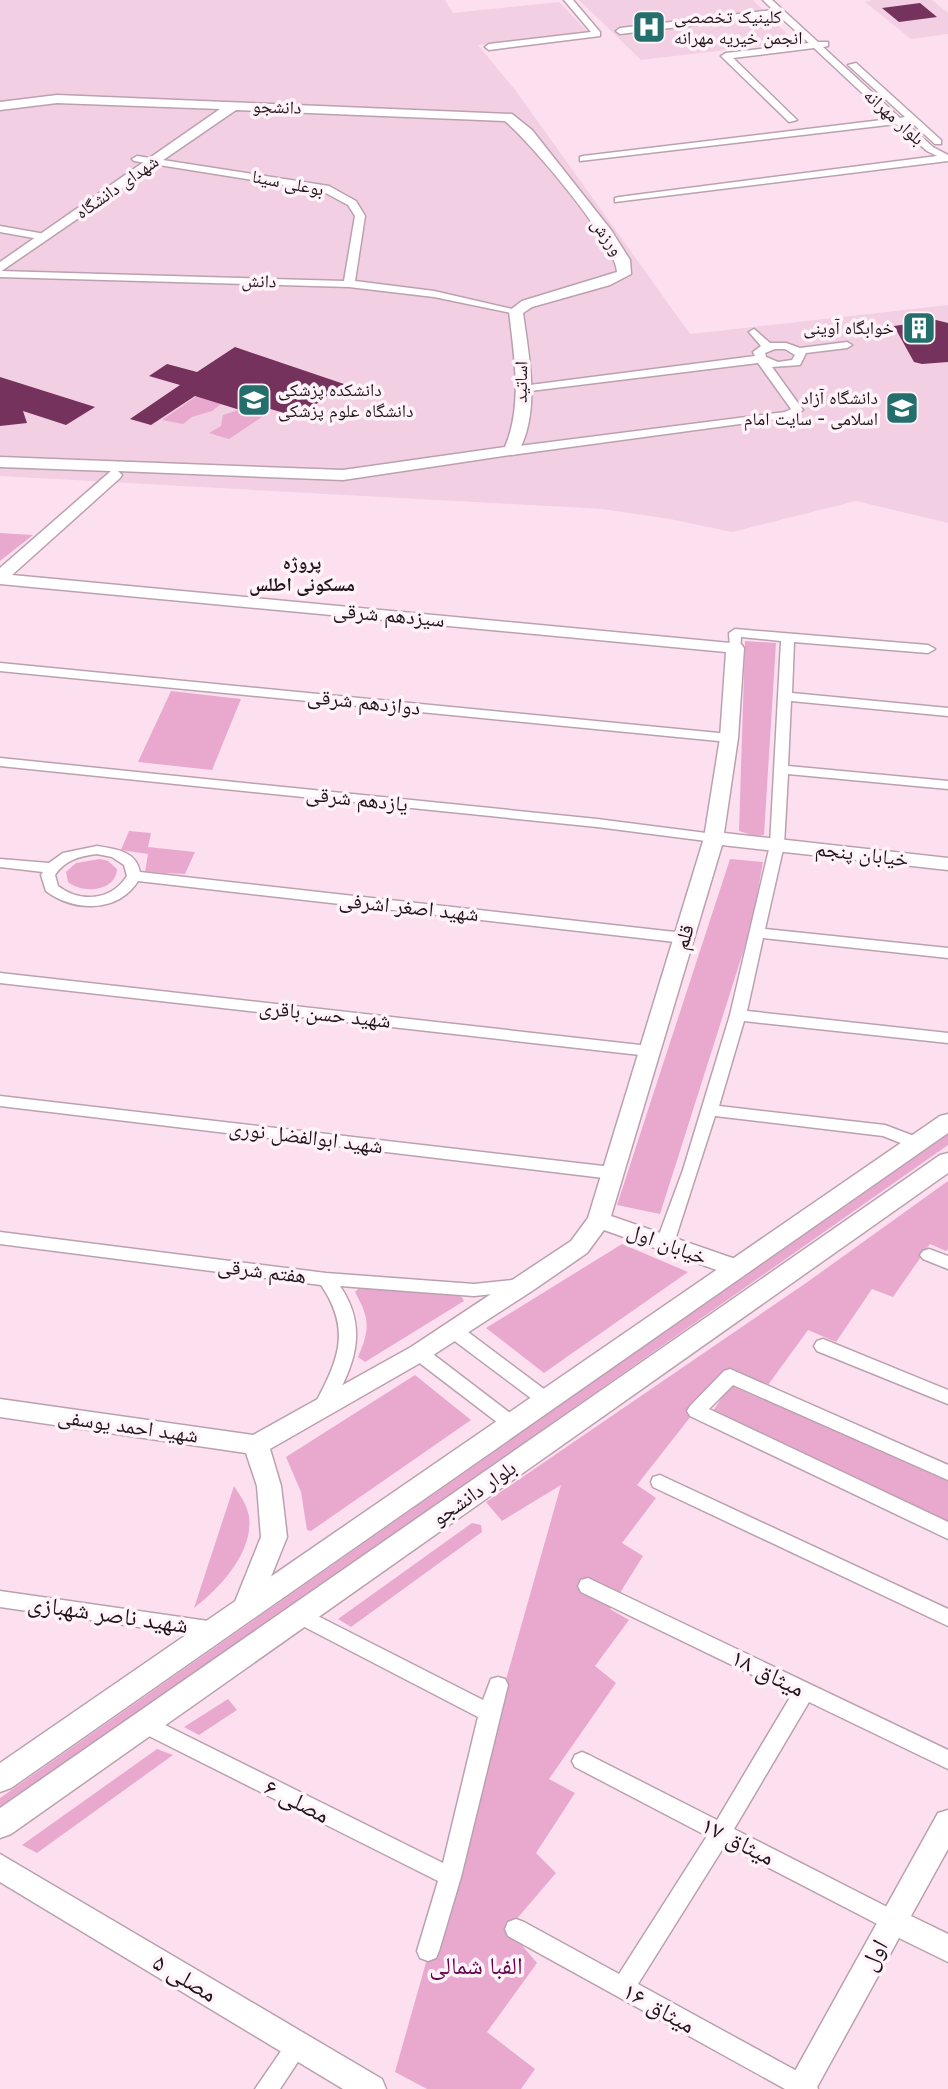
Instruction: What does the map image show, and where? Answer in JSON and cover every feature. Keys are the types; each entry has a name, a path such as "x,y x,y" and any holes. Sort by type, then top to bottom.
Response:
{"main road":[{"name":"بلوار دانشجو","path":"0,1779 948,1122"},
{"name":"بلوار دانشجو","path":"0,1825 948,1161"}],"street":[{"path":"489,47 597,34 568,0"},
{"name":"بلوار مهرانه","path":"767,0 930,149 947,158"},
{"name":"بلوار مهرانه","path":"781,0 913,118 945,149 947,158"},
{"path":"620,31 780,12"},
{"path":"792,120 726,56 831,44"},
{"path":"0,94 27,100"},
{"path":"3,108 27,100"},
{"path":"0,121 27,100"},
{"name":"دانشجو","path":"27,100 508,117"},
{"name":"شهدای دانشگاه","path":"0,255 213,105"},
{"name":"شهدای دانشگاه","path":"0,268 233,106"},
{"name":"ورزش","path":"508,117 527,133 623,260 624,274 527,304 516,311"},
{"path":"583,159 913,118"},
{"path":"619,200 947,158"},
{"name":"بوعلی سینا","path":"137,159 325,188 352,203 359,216 349,284"},
{"path":"0,229 45,237"},
{"name":"دانش","path":"0,274 349,284 434,295 516,311"},
{"name":"اساتید","path":"510,451 517,440 524,374 516,311"},
{"path":"754,332 768,347"},
{"path":"0,461 343,475 788,415 797,410 758,352 768,347 785,346 799,351 847,345"},
{"path":"522,389 761,359 771,364 790,364 799,360 799,351"},
{"path":"0,578 114,475"},
{"name":"سیزدهم شرقی","path":"0,578 735,648"},
{"path":"735,648 735,634 928,649"},
{"path":"664,1243 738,1015 777,845 788,637"},
{"name":"قلم","path":"599,1220 715,838 729,738 735,648"},
{"name":"دوازدهم شرقی","path":"0,667 729,738"},
{"path":"784,696 948,712"},
{"name":"یازدهم شرقی","path":"0,762 569,820 715,838"},
{"path":"781,769 948,785"},
{"name":"خیابان پنجم","path":"715,838 948,864"},
{"path":"108,851 125,858 134,869 134,876 131,883 118,895 97,901 75,901 65,898 51,888 48,875 57,862 75,853 108,851"},
{"path":"0,863 52,868"},
{"name":"شهید اصغر اشرفی","path":"134,876 684,938"},
{"path":"758,933 948,953"},
{"name":"شهید حسن باقری","path":"0,978 649,1051"},
{"path":"738,1015 948,1038"},
{"name":"شهید ابوالفضل نوری","path":"0,1101 612,1173"},
{"path":"709,1110 885,1131 916,1143"},
{"path":"245,1609 274,1537 269,1486 256,1445 454,1331 579,1247 599,1220"},
{"name":"خیابان اول","path":"599,1220 736,1268"},
{"name":"هفتم شرقی","path":"0,1238 326,1279 474,1290 524,1284"},
{"path":"929,1255 948,1263"},
{"path":"322,1408 344,1366 348,1331 344,1307 326,1279"},
{"path":"454,1331 546,1400"},
{"path":"824,1346 948,1397"},
{"path":"419,1353 512,1424"},
{"path":"948,1474 730,1376 696,1411 948,1531"},
{"name":"شهید احمد یوسفی","path":"0,1408 256,1445"},
{"path":"660,1482 948,1618"},
{"name":"میثاق ۱۸","path":"588,1586 948,1760"},
{"name":"شهید ناصر شهبازی","path":"0,1599 215,1630"},
{"path":"300,1615 489,1713"},
{"path":"428,1951 450,1877 498,1685"},
{"path":"623,1988 805,1691"},
{"name":"مصلی ۶","path":"144,1724 450,1877"},
{"name":"میثاق ۱۷","path":"582,1761 893,1921"},
{"name":"اول","path":"803,2088 948,1822"},
{"name":"مصلی ۵","path":"0,1867 371,2089"},
{"path":"893,1921 948,1949"},
{"name":"میثاق ۱۶","path":"516,1929 803,2088"},
{"path":"267,2089 298,2045"}],"shaded area":[{"path":"0,0 445,0 453,13 559,2 587,31 478,45 516,91 690,334 948,305 948,523 856,501 732,532 603,509 0,476"},
{"path":"579,0 753,0 795,42 641,60"},
{"path":"932,0 948,13 948,34 911,39 865,2"}],"green space":[{"path":"204,391 229,398 212,411 192,417 183,424 162,420"},
{"path":"248,407 268,413 229,439 209,433 221,426 223,415"},
{"path":"0,533 33,535 0,561"},
{"path":"745,641 776,643 764,835 755,836 739,831"},
{"path":"171,691 241,699 212,770 138,762"},
{"path":"129,831 151,833 148,847 195,852 185,874 145,872 148,854 121,850"},
{"path":"100,859 108,861 117,869 111,882 97,889 89,889 68,882 66,872 76,863"},
{"path":"730,859 763,862 752,924 660,1214 617,1205"},
{"path":"948,1134 948,1145 0,1811 0,1798"},
{"name":"الفبا شمالی","path":"948,1181 946,1251 930,1244 893,1297 872,1289 836,1342 808,1330 768,1385 732,1370 724,1374 637,1485 656,1498 622,1543 643,1556 610,1609 629,1620 595,1666 616,1683 549,1779 575,1793 536,1853 556,1873 508,1929 537,1963 487,2032 535,2069 521,2089 427,2089 395,2072 561,1485 502,1521 486,1502 806,1283"},
{"path":"622,1244 688,1272 544,1373 486,1328"},
{"path":"362,1285 461,1296 464,1301 365,1362 358,1357 365,1339 366,1317 355,1292"},
{"path":"415,1375 471,1420 311,1531 307,1530 301,1492 286,1457"},
{"path":"730,1385 948,1481 948,1521 713,1411"},
{"path":"234,1486 249,1516 246,1543 241,1556 224,1580 194,1608"},
{"path":"472,1523 481,1525 482,1532 351,1627 338,1619"},
{"path":"228,1699 237,1710 199,1735 184,1727"},
{"path":"157,1749 173,1755 37,1853 22,1845"}],"building":[{"path":"920,3 937,17 899,22 882,8"},
{"path":"936,320 948,323 948,362 914,362 894,326"},
{"name":"دانشکده پزشکی دانشگاه علوم پزشکی","path":"235,347 344,384 298,417 250,403 240,410 195,396 151,425 130,419 180,385 149,376 167,364 197,372"},
{"path":"0,377 95,407 66,425 23,411 27,423 0,426"}],"place":[{"name":"کلینیک تخصصی انجمن خیریه مهرانه","path":"649,27"},
{"name":"خوابگاه آوینی","path":"919,328"},
{"name":"دانشکده پزشکی دانشگاه علوم پزشکی","path":"254,400"},
{"name":"دانشگاه آزاد اسلامی - سایت امام","path":"902,408"}],"district":[{"name":"پروژه مسکونی اطلس","path":"302,573"}]}
